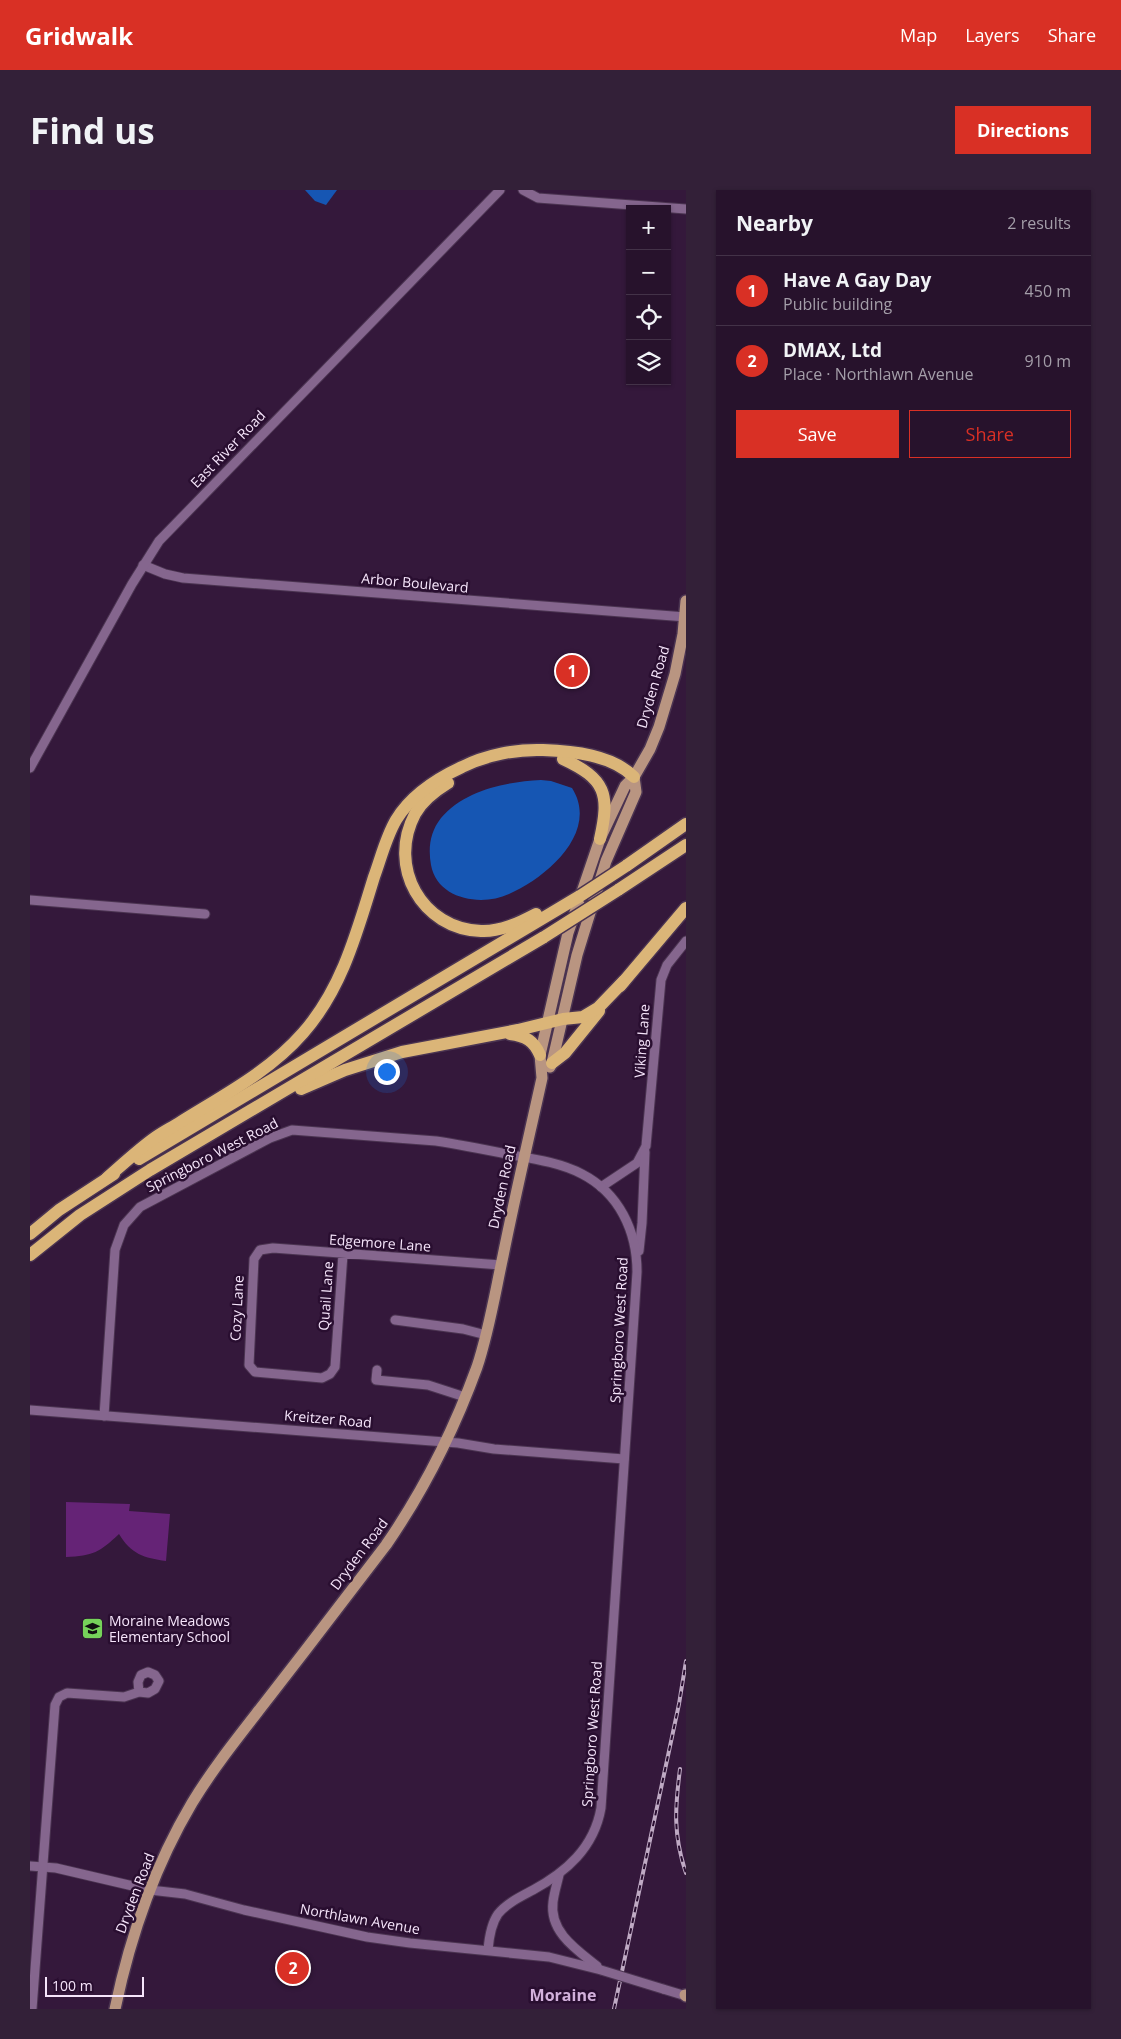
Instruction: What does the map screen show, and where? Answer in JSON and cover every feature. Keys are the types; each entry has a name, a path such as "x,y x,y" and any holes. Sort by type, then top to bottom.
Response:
{"highway":[{"path":"107,1178 156,1136 258,1074 286,1052 320,1014 348,957 390,833 402,812 413,798 426,787 446,774 480,759 518,751 536,750 580,753 599,758 626,769 634,777"},
{"path":"552,910 505,928 483,931 462,928 435,915 423,904 407,871 404,855 408,832 415,814 424,802 453,779 498,762 546,757 595,764 623,776 634,777"},
{"path":"563,759 595,778 602,791 605,812 600,839"},
{"path":"30,1234 59,1210 107,1178 552,910 580,896 686,824"},
{"path":"30,1255 80,1215 118,1190 544,937 686,845"},
{"path":"552,1063 565,1053 686,908"},
{"path":"237,1118 345,1070 402,1052 548,1024 563,1019 579,1018 593,1012 624,982"},
{"path":"498,1034 511,1034 526,1038 532,1042 540,1055"}],"main road":[{"name":"Dryden Road","path":"116,2009 127,1955 150,1890 180,1826 224,1755 386,1545 410,1510 446,1442 465,1397 486,1335 542,1078 540,1055 568,933 600,839 625,786 634,777 650,749 669,698 683,634 686,601"},
{"name":"Dryden Road","path":"542,1078 552,1063 577,955 606,861 636,792 634,777"}],"street":[{"name":"East River Road","path":"30,768 143,565 159,541 500,190"},
{"path":"522,190 538,198 686,209"},
{"name":"Arbor Boulevard","path":"143,565 165,574 182,578 685,617"},
{"path":"30,900 206,914"},
{"name":"Viking Lane","path":"637,1259 642,1223 645,1151 652,1098 661,980 667,965 686,941"},
{"name":"Springboro West Road","path":"104,1416 115,1250 124,1224 140,1207 270,1138 292,1130 436,1141 524,1157 555,1164 581,1173 601,1187 615,1202 624,1215 634,1238 637,1259 602,1801 596,1825 588,1844 571,1865 558,1875 504,1908 494,1922 488,1950"},
{"path":"601,1187 631,1168 645,1151"},
{"name":"Edgemore Lane","path":"258,1251 273,1248 501,1266"},
{"name":"Cozy Lane","path":"250,1367 254,1259 258,1251"},
{"name":"Quail Lane","path":"250,1367 255,1372 326,1377 335,1367 343,1254"},
{"path":"396,1320 463,1329 486,1335"},
{"path":"377,1370 376,1380 428,1386 448,1390 465,1397"},
{"name":"Kreitzer Road","path":"30,1410 446,1442 494,1449 624,1459"},
{"path":"32,2009 52,1724 57,1701 59,1697 67,1693 124,1697 139,1692"},
{"name":"Northlawn Avenue","path":"30,1866 43,1866 150,1890 185,1894 244,1910 367,1937 410,1943 549,1956 686,1996"},
{"path":"558,1875 552,1904 556,1926 568,1943 601,1970"}],"shaded area":[{"path":"66,1502 130,1504 129,1511 170,1514 166,1561 133,1551 119,1534 96,1552 83,1556 66,1557"}],"water":[{"path":"305,190 337,190 326,205 315,201"},
{"path":"541,780 551,781 572,788 579,805 579,821 574,837 565,852 553,865 523,887 498,898 474,900 451,893 442,886 435,877 431,865 430,852 432,835 441,818 462,801 487,789"}],"railway":[{"path":"614,2009 679,1704 686,1661"},
{"path":"680,1769 676,1821 679,1846 686,1873"}],"place":[{"name":"Have A Gay Day","path":"572,671"},
{"name":"Moraine Meadows Elementary School","path":"93,1629"},
{"name":"DMAX, Ltd","path":"293,1968"}],"district":[{"name":"Moraine","path":"563,1995"}]}
